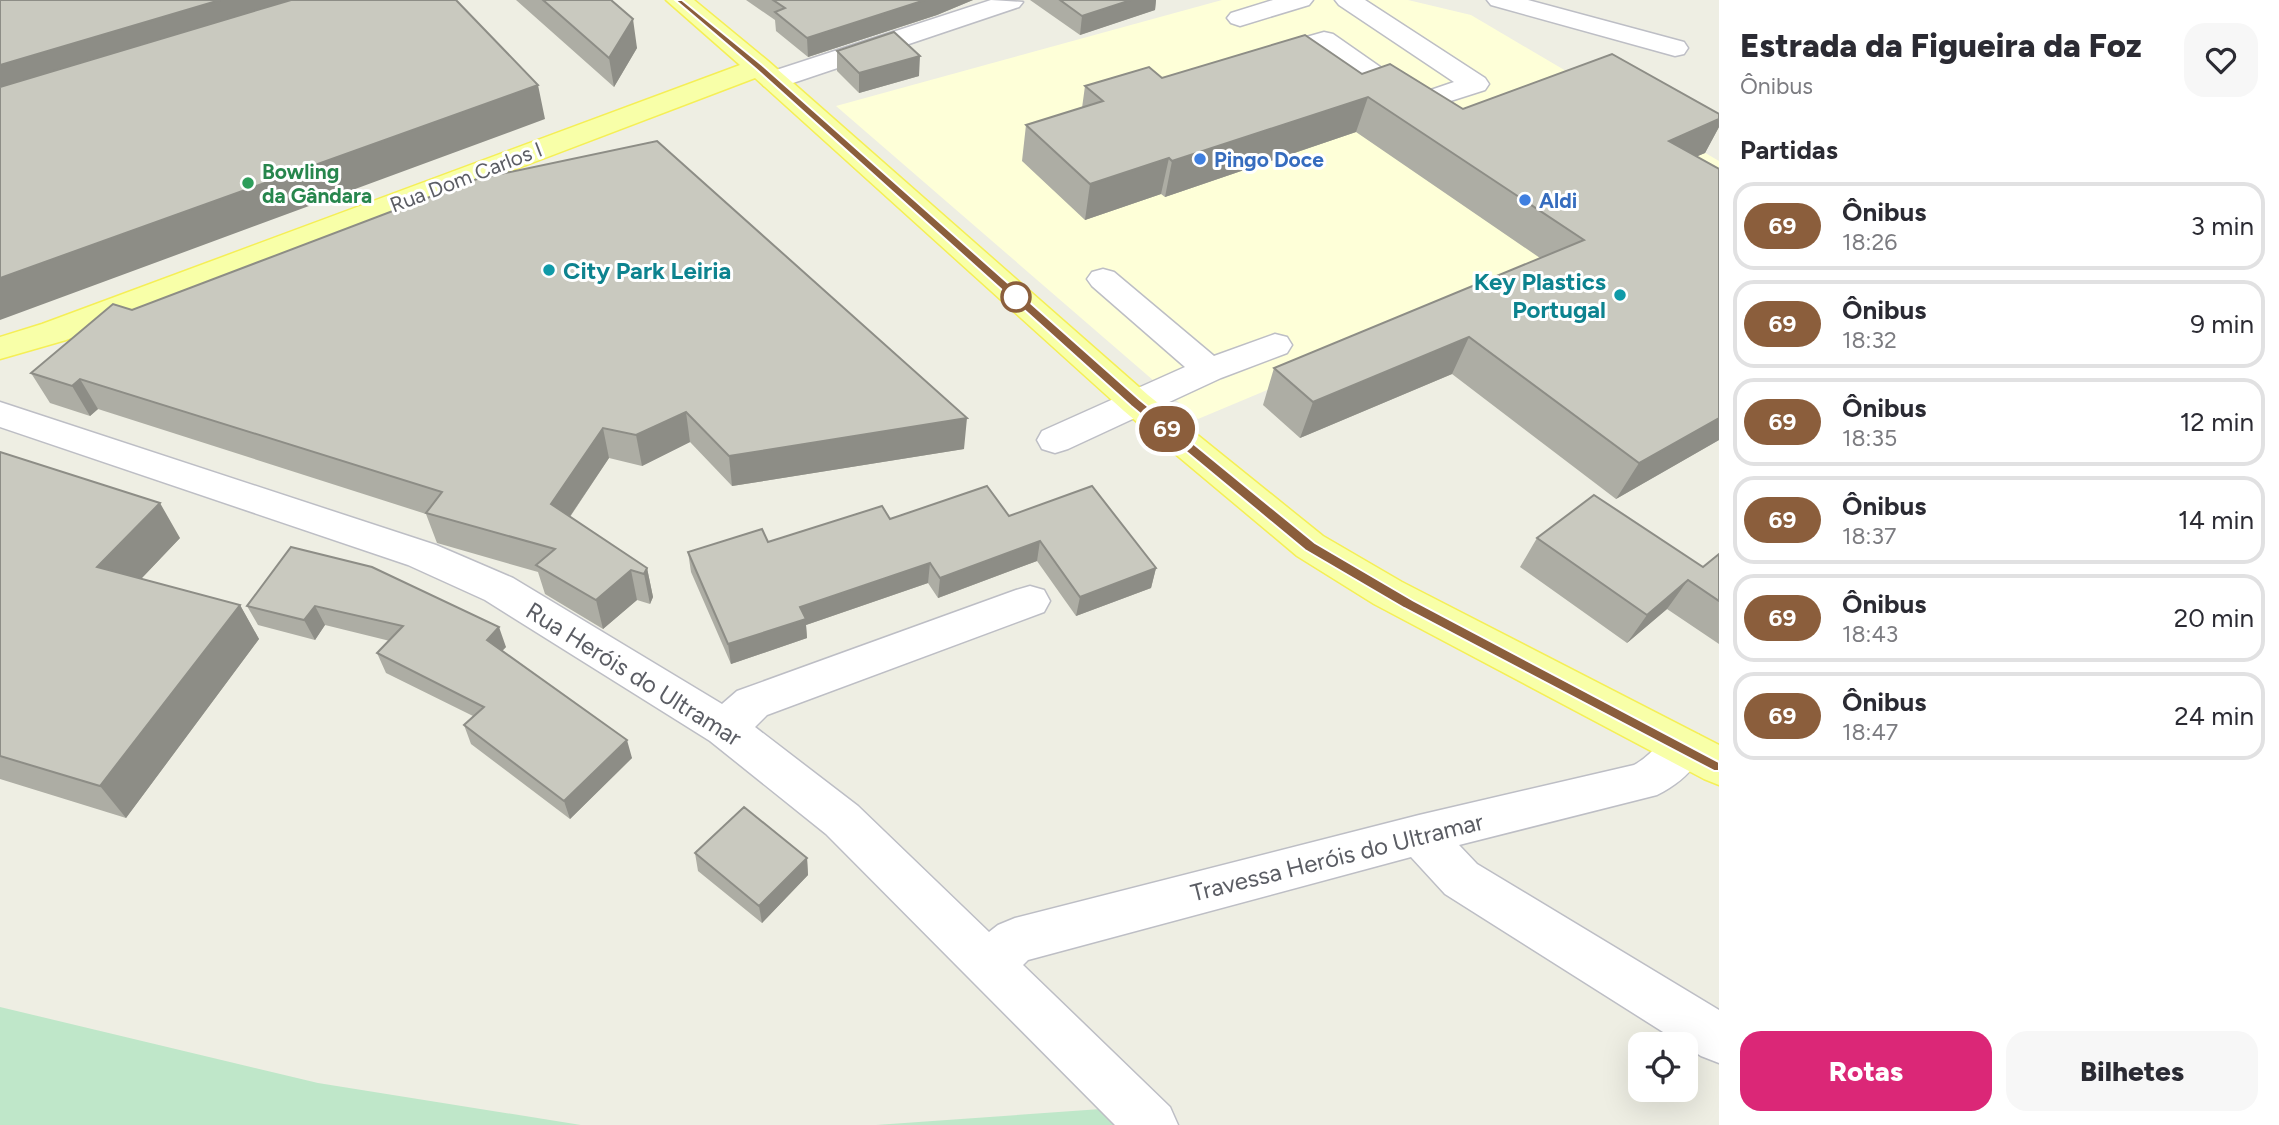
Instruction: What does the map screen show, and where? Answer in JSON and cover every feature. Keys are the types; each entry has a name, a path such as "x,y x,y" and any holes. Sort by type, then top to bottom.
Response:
{"main road":[{"path":"679,0 1136,403 1310,547 1412,606 1702,757"},
{"name":"Rua Dom Carlos I","path":"0,348 54,332 766,74"},
{"name":"Rua Dom Carlos I","path":"0,375 54,332"}],"street":[{"path":"1240,18 1300,0"},
{"path":"1287,51 1324,40 1416,104 1475,84 1348,0"},
{"path":"1500,0 1675,48"},
{"path":"766,74 1011,1"},
{"path":"1103,279 1209,370"},
{"path":"1055,440 1209,370 1275,345"},
{"name":"Rua Heróis do Ultramar","path":"0,414 422,555 499,589 725,728 842,820 1152,1125"},
{"path":"725,728 752,703 1030,601"},
{"name":"Travessa Heróis do Ultramar","path":"987,964 1015,941 1419,835 1642,782 1702,757"},
{"path":"1419,835 1461,879 1719,1038"}],"shaded area":[{"path":"1222,0 1408,0 1471,15 1719,161 1719,200 1198,419 836,106"},
{"path":"0,1007 318,1083 581,1125 0,1125"},
{"path":"1101,1109 1114,1125 876,1125"}],"building":[{"path":"0,0 220,0 0,65"},
{"path":"291,0 456,0 538,85 0,278 0,87"},
{"path":"543,0 611,0 633,19 609,58"},
{"path":"773,0 925,0 807,38 775,12 785,8"},
{"path":"1060,0 1131,0 1082,16"},
{"path":"894,32 920,56 859,73 837,51"},
{"path":"1305,35 1362,74 1390,64 1463,109 1612,54 1719,114 1719,119 1669,141 1719,169 1719,418 1639,463 1469,337 1313,402 1274,368 1584,240 1368,97 1172,161 1169,158 1090,184 1026,125 1103,101 1085,86 1149,67 1162,78"},
{"name":"City Park Leiria","path":"657,141 967,418 729,456 686,412 636,435 603,428 551,504 647,568 644,574 631,570 596,600 536,565 555,549 426,513 442,492 80,379 72,386 31,373 113,304 132,310 477,179"},
{"path":"0,452 160,503 97,567 240,605 100,786 0,756"},
{"path":"987,486 1009,516 1092,486 1156,568 1080,597 1040,541 940,578 930,563 800,607 806,619 728,644 688,552 762,529 768,542 882,506 890,519"},
{"path":"1594,495 1703,567 1719,554 1719,601 1688,580 1647,615 1537,538"},
{"path":"291,547 372,567 499,627 487,640 627,740 564,801 464,725 484,707 377,653 403,626 315,606 304,620 247,606"},
{"path":"744,807 807,858 759,906 695,853"}],"bus line":[{"name":"69","path":"679,0 759,67 1136,403 1310,547 1388,593 1574,693 1719,766"}],"place":[{"name":"Pingo Doce","path":"1200,159"},
{"name":"Bowling da Gândara","path":"248,183"},
{"name":"Aldi","path":"1525,200"},
{"name":"City Park Leiria","path":"549,270"},
{"name":"Key Plastics Portugal","path":"1620,295"}]}
